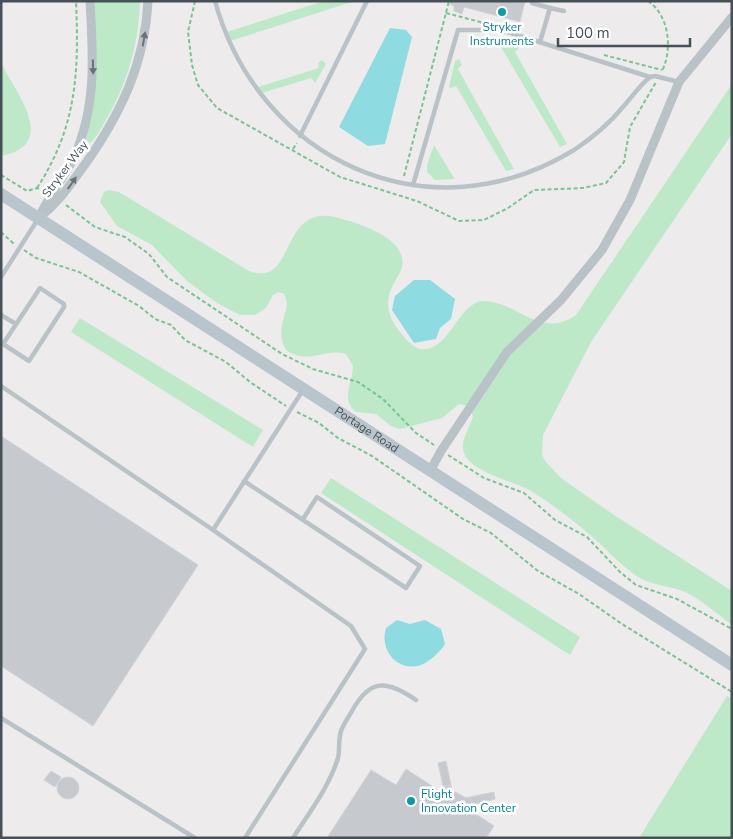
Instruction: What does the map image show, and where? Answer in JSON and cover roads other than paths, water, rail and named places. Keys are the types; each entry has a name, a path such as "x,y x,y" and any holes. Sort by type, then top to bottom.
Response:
{"main road":[{"name":"Portage Road","path":"1,194 732,666"}],"street":[{"name":"Stryker Way","path":"39,218 50,195 73,159 86,124 90,106 93,71 90,1"},
{"name":"Stryker Way","path":"39,218 59,201 100,143 127,96 142,54 148,1"},
{"path":"430,471 441,451 507,352 561,300 602,250 630,200 679,82 732,17"}],"lane":[{"path":"215,1 227,38 256,90 300,136 338,161 375,176 413,185 473,186 516,176 538,168 588,140 605,126 650,77"},
{"path":"300,136 367,1"},
{"path":"532,3 564,11"},
{"path":"540,42 550,8"},
{"path":"413,185 458,30 501,30 650,77 655,76 679,82"},
{"path":"1,277 39,218"},
{"path":"40,288 64,304 29,361 3,344 16,324 40,288"},
{"path":"1,315 16,324"},
{"path":"1,386 351,626 366,649 245,838"},
{"path":"213,530 304,389"},
{"path":"244,481 406,588 420,566 317,497 303,519"},
{"path":"293,838 328,780 338,757 341,731 362,695 377,685 384,684 399,688 416,700"},
{"path":"1,718 195,838"}],"water":[{"path":"390,28 406,30 412,37 385,144 368,146 339,127"},
{"path":"414,280 430,280 455,299 451,319 440,328 436,339 414,343 392,310 395,296"},
{"path":"397,620 410,624 425,620 441,629 445,644 427,662 412,667 404,666 392,657 385,644 386,628"}],"place":[{"name":"Stryker Instruments","path":"502,12"},
{"name":"Flight Innovation Center","path":"411,801"}]}
